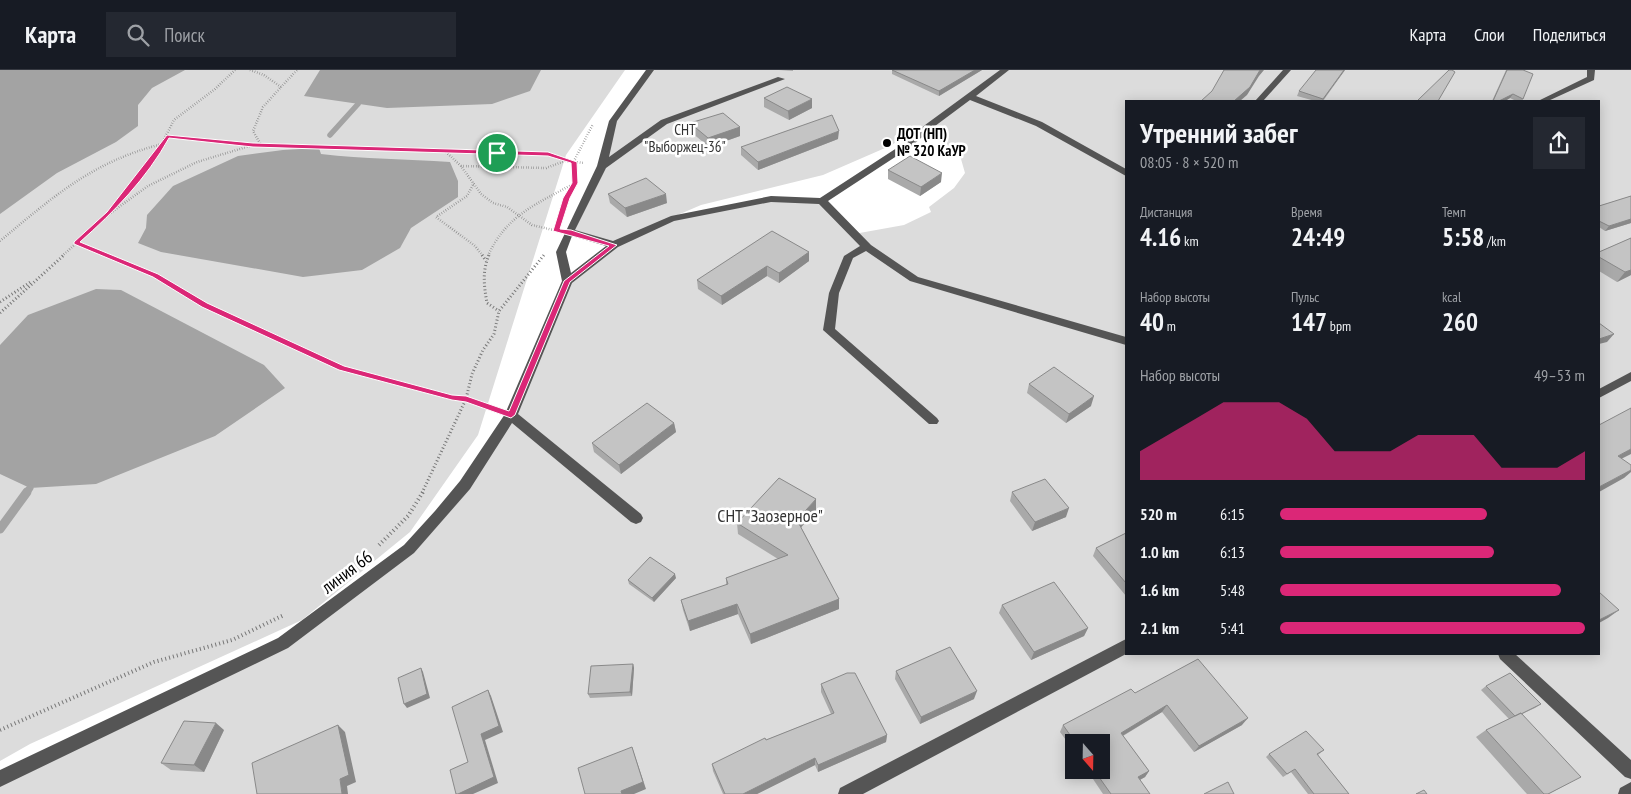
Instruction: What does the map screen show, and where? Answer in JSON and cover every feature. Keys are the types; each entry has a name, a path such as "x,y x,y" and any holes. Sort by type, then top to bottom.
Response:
{"street":[{"path":"650,70 612,121 602,166 561,252 567,281 614,245 671,219 771,198 822,201 909,144 928,127 1005,70"},
{"path":"1260,100 1287,70"},
{"path":"1544,100 1591,78 1591,70"},
{"path":"602,166 664,122 781,79"},
{"path":"971,97 1039,124 1125,172"},
{"path":"822,201 867,247 914,279 1125,341"},
{"path":"569,232 614,245"},
{"path":"867,247 849,256 834,293 829,330 933,422"},
{"name":"линия 66","path":"0,779 283,643 409,549 465,485 511,415 567,281"},
{"path":"1600,393 1631,376"},
{"path":"511,415 636,518"},
{"path":"846,794 1125,647"},
{"path":"1506,655 1631,771"},
{"path":"1626,794 1631,790"}],"path":[{"path":"109,214 162,144 174,120 215,89 235,70"},
{"path":"250,70 264,75 281,87"},
{"path":"261,145 253,131 263,107 297,70"},
{"path":"571,190 575,183 574,162 595,122"},
{"path":"167,136 253,145 548,154 566,161 602,166"},
{"path":"0,241 36,211 92,170 131,153 162,144"},
{"path":"0,313 109,214 148,186 197,162 253,145"},
{"path":"445,151 461,166 481,194 493,203 507,207 520,215 532,226 556,231 553,238"},
{"path":"461,166 546,168 566,161"},
{"path":"474,182 467,196 436,217 475,246 487,261"},
{"path":"498,311 487,302 484,282 487,261 495,241 520,215 538,202 575,183"},
{"path":"76,243 155,275 204,305 342,368 452,398 466,399 511,415"},
{"path":"375,548 408,516 425,488 466,399 472,374 483,350 494,334 498,311 507,298 534,270 545,254"},
{"path":"0,302 41,275"},
{"path":"0,730 154,662 232,640 286,614"}],"green space":[{"path":"0,70 625,70 566,155 478,435 410,532 302,620 30,744 0,761"},
{"name":"СНТ \"Заозерное\"","path":"650,70 1631,70 1631,794 0,794 0,779 283,643 409,549 511,415 567,281 614,245 671,219 771,199 822,201 854,234 904,225 931,212 929,207 954,188 965,173 959,152 915,127 892,145 823,175 701,205 610,244 571,229 600,171 613,121"}],"shaded area":[{"path":"0,70 185,70 152,88 138,105 138,126 116,142 57,173 0,214"},
{"path":"320,70 541,70 530,91 492,104 387,108 304,96"},
{"path":"319,148 321,154 450,162 458,181 458,197 411,228 400,248 362,270 303,277 161,252 138,243 146,228 147,215 173,186 238,156 283,150"},
{"path":"96,289 121,290 264,365 285,388 215,436 96,484 30,488 0,474 0,345 28,315"}],"building":[{"path":"892,70 975,70 939,91"},
{"path":"1224,70 1260,70 1250,87 1235,100 1202,100 1212,91"},
{"path":"1316,70 1344,70 1323,99 1299,91"},
{"path":"1449,70 1455,72 1439,100 1418,100"},
{"path":"1507,70 1523,70 1533,74 1523,99 1513,94 1501,100 1493,100"},
{"path":"787,87 812,99 788,111 764,98"},
{"path":"723,113 740,127 708,138 690,123"},
{"path":"832,115 839,131 758,162 741,147"},
{"path":"910,156 942,173 921,187 888,170"},
{"path":"646,178 666,194 625,208 608,194"},
{"path":"1631,196 1631,219 1609,226 1600,222 1600,206"},
{"path":"772,231 809,252 779,273 767,266 721,296 697,280"},
{"path":"1631,238 1631,270 1625,272 1600,258 1600,252"},
{"path":"1600,324 1614,334 1600,339"},
{"path":"1054,367 1094,396 1069,414 1029,384"},
{"path":"647,403 674,423 619,465 592,443"},
{"path":"1631,408 1631,449 1618,456 1631,465 1631,470 1600,486 1600,424"},
{"path":"779,478 816,499 797,520 839,599 750,634 737,604 688,621 681,600 728,584 726,578 788,555 737,523"},
{"path":"1045,479 1069,508 1035,522 1012,492"},
{"path":"1125,534 1125,582 1096,548"},
{"path":"650,557 675,574 652,598 628,580"},
{"path":"1054,582 1088,628 1034,652 1002,605"},
{"path":"1600,593 1619,610 1600,620"},
{"path":"950,647 977,691 921,717 896,671"},
{"path":"1198,659 1248,718 1199,746 1167,705 1121,733 1149,771 1138,777 1150,794 1111,794 1100,779 1110,779 1110,734 1069,734 1063,725 1131,689 1135,693"},
{"path":"633,664 630,692 588,694 591,666"},
{"path":"421,668 427,694 404,704 398,678"},
{"path":"847,673 855,673 887,735 818,765 815,758 743,794 725,794 712,764 765,738 766,740 834,713 821,684"},
{"path":"1510,673 1541,704 1515,716 1486,686"},
{"path":"488,690 499,726 481,734 494,777 456,794 450,770 468,762 452,707"},
{"path":"1521,713 1581,777 1548,794 1544,794 1486,730"},
{"path":"184,721 216,723 194,765 161,763"},
{"path":"338,725 349,775 340,779 342,794 257,794 252,763"},
{"path":"1306,731 1324,750 1317,754 1349,794 1314,794 1295,769 1287,774 1269,754"},
{"path":"632,747 643,782 621,791 622,794 585,794 578,768"},
{"path":"1228,782 1234,794 1204,794"},
{"path":"1424,790 1427,794 1416,794"}],"waterway":[{"path":"330,135 358,104"},
{"path":"26,493 30,488"},
{"path":"0,529 27,492"}],"place":[{"name":"ДОТ (НП) № 320 КаУР","path":"887,143"}],"route":[{"path":"167,136 253,145 497,153 548,154 574,162 575,183 567,198 556,231 569,232 614,245 567,281 511,415 466,399 452,398 342,368 204,305 155,275 76,243 109,214 158,153 167,136"}],"park label":[{"name":"СНТ \"Выборжец-36\"","path":"685,138"}]}
